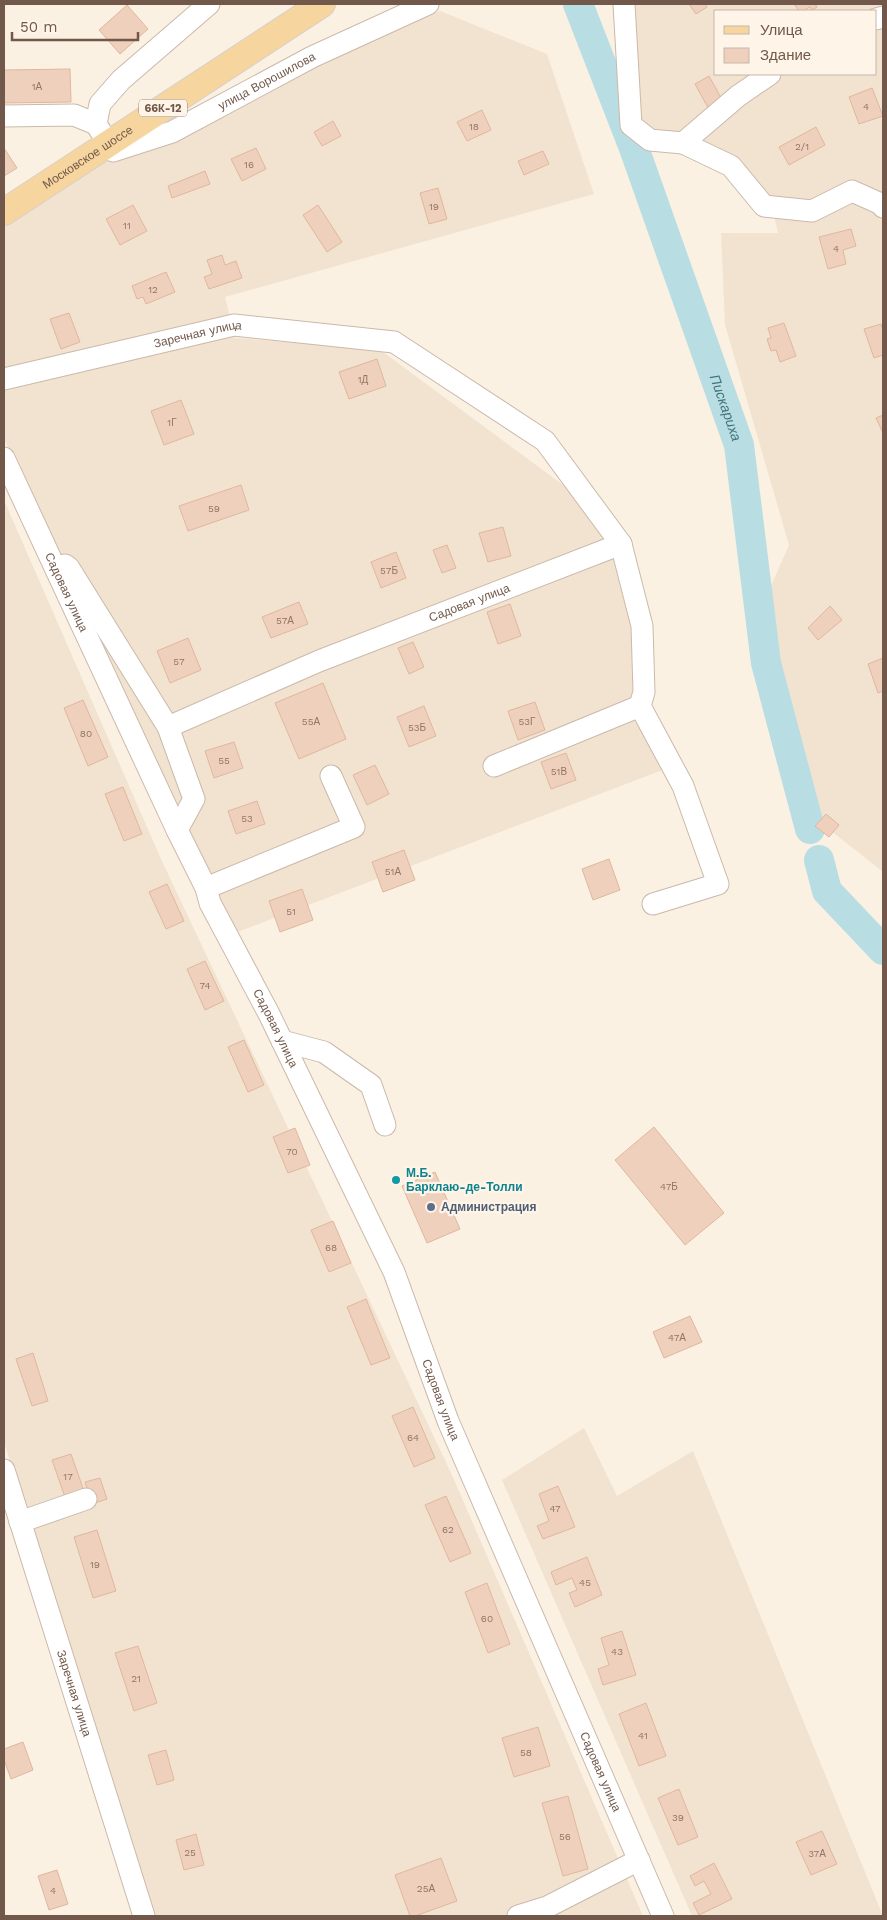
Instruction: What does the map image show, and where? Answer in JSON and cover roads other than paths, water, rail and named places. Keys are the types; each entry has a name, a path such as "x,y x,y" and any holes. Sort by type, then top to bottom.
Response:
{"main road":[{"name":"Московское шоссе","path":"4,212 102,134 322,4"}],"street":[{"path":"102,134 100,104 121,80 209,4"},
{"name":"улица Ворошилова","path":"102,134 113,152 172,132 312,57 428,4"},
{"path":"624,4 631,125 650,140 682,143 731,166 764,206 812,211 852,191 882,204 883,208"},
{"path":"682,143 738,96 769,75"},
{"path":"4,116 74,116 102,134"},
{"name":"Заречная улица","path":"4,379 234,325 394,342 545,441 621,544"},
{"name":"Садовая улица","path":"4,458 206,888 210,902 282,1041 394,1272 448,1421 663,1916"},
{"path":"621,544 642,626 644,692 640,706 683,786 718,884 653,904"},
{"name":"Садовая улица","path":"168,728 319,661 621,544"},
{"path":"49,554 69,568 168,728 194,799 178,830"},
{"path":"494,766 640,706"},
{"path":"206,888 354,827 331,776"},
{"path":"282,1041 324,1052 372,1085 385,1125"},
{"path":"364,1211 370,1188"},
{"name":"Заречная улица","path":"4,1470 144,1916"},
{"path":"20,1522 86,1499"},
{"path":"518,1916 541,1912 639,1860"}],"waterway":[{"name":"Пискариха","path":"578,4 634,148 739,445 766,663 810,829"},
{"name":"Пискариха","path":"819,860 827,891 883,950"}],"place":[{"name":"М.Б. Барклаю-де-Толли","path":"396,1180"},
{"name":"Администрация","path":"431,1207"}]}
